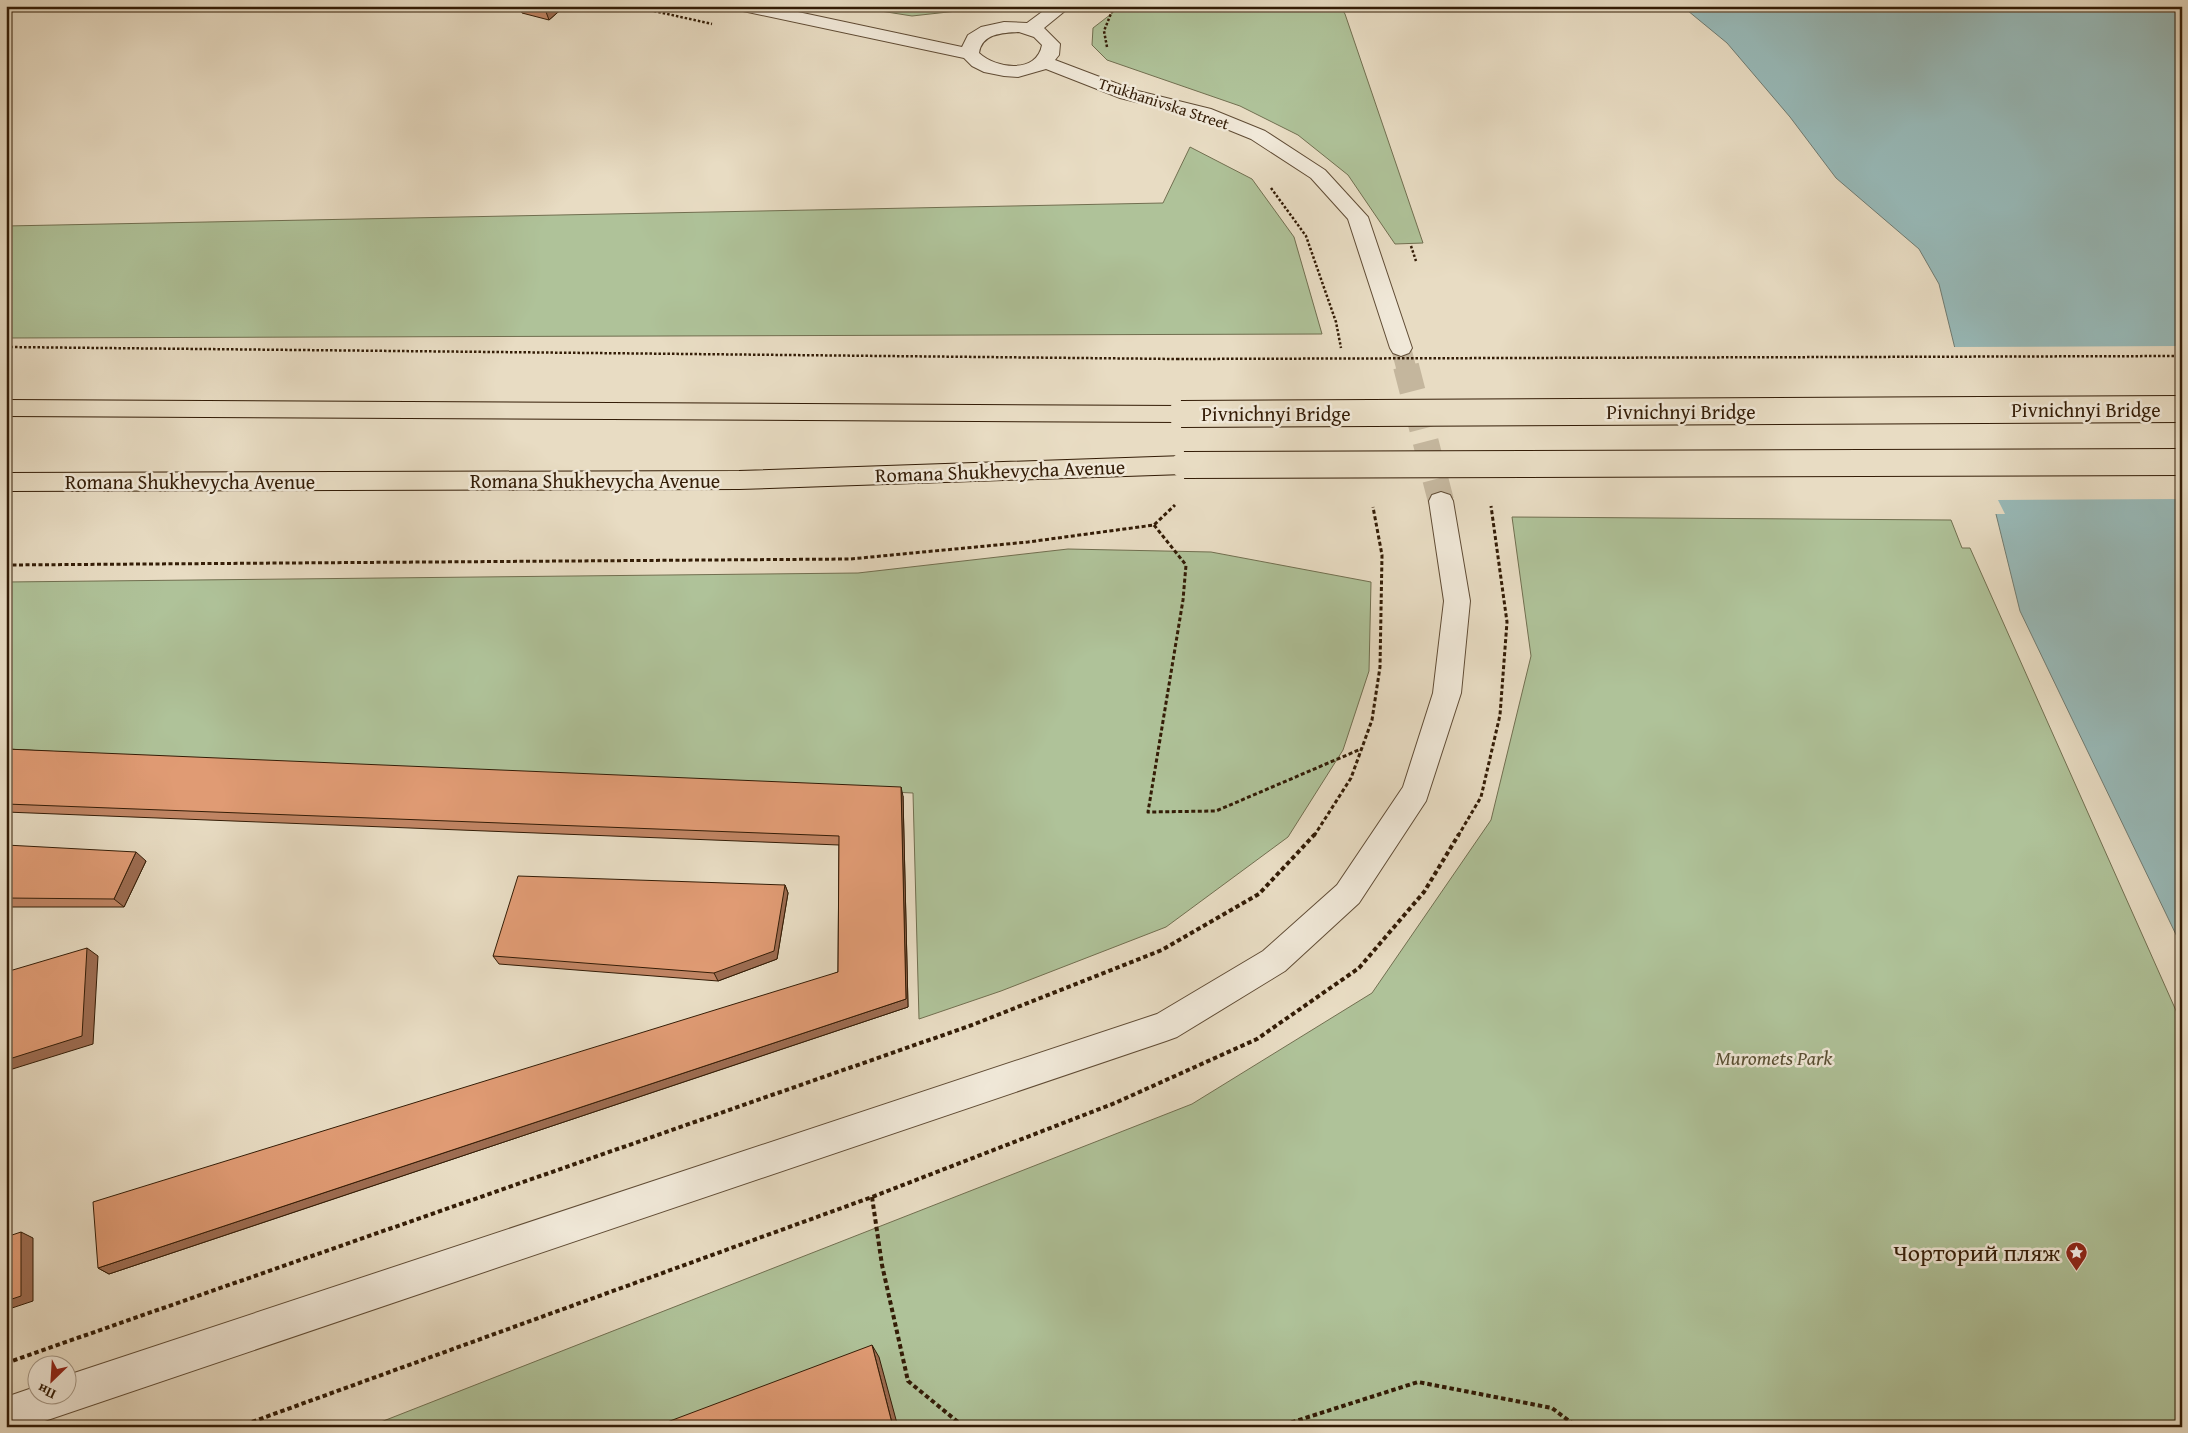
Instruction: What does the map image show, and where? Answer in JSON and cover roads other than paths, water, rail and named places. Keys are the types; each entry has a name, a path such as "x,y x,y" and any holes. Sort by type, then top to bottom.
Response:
{"main road":[{"name":"Pivnichnyi Bridge","path":"6,408 1181,414 2182,409"},
{"name":"Romana Shukhevycha Avenue","path":"6,482 739,480 1184,465 2182,462"}],"street":[{"path":"743,6 970,54 981,66 1002,72 1025,70 1044,62 1049,56 1051,44 1047,38 1031,29 1008,27 987,31 972,42 970,54"},
{"path":"1031,29 1062,6"},
{"name":"Trukhanivska Street","path":"1044,62 1127,94 1204,113 1222,120 1258,135 1318,174 1358,217 1401,348"},
{"path":"78,1390 1166,1026 1274,961 1348,894 1416,792 1447,693 1457,601 1441,501"},
{"path":"6,1416 34,1406"}],"water":[{"path":"1682,6 2182,6 2182,947 2020,611 1939,284 1919,249 1836,178 1790,117 1727,43"}],"tunnel":[{"path":"1401,348 1406,367"},
{"path":"1406,366 1441,501"}],"place":[{"name":"Чорторий пляж","path":"2076,1272"}],"park label":[{"name":"Muromets Park","path":"1774,1058"}]}
